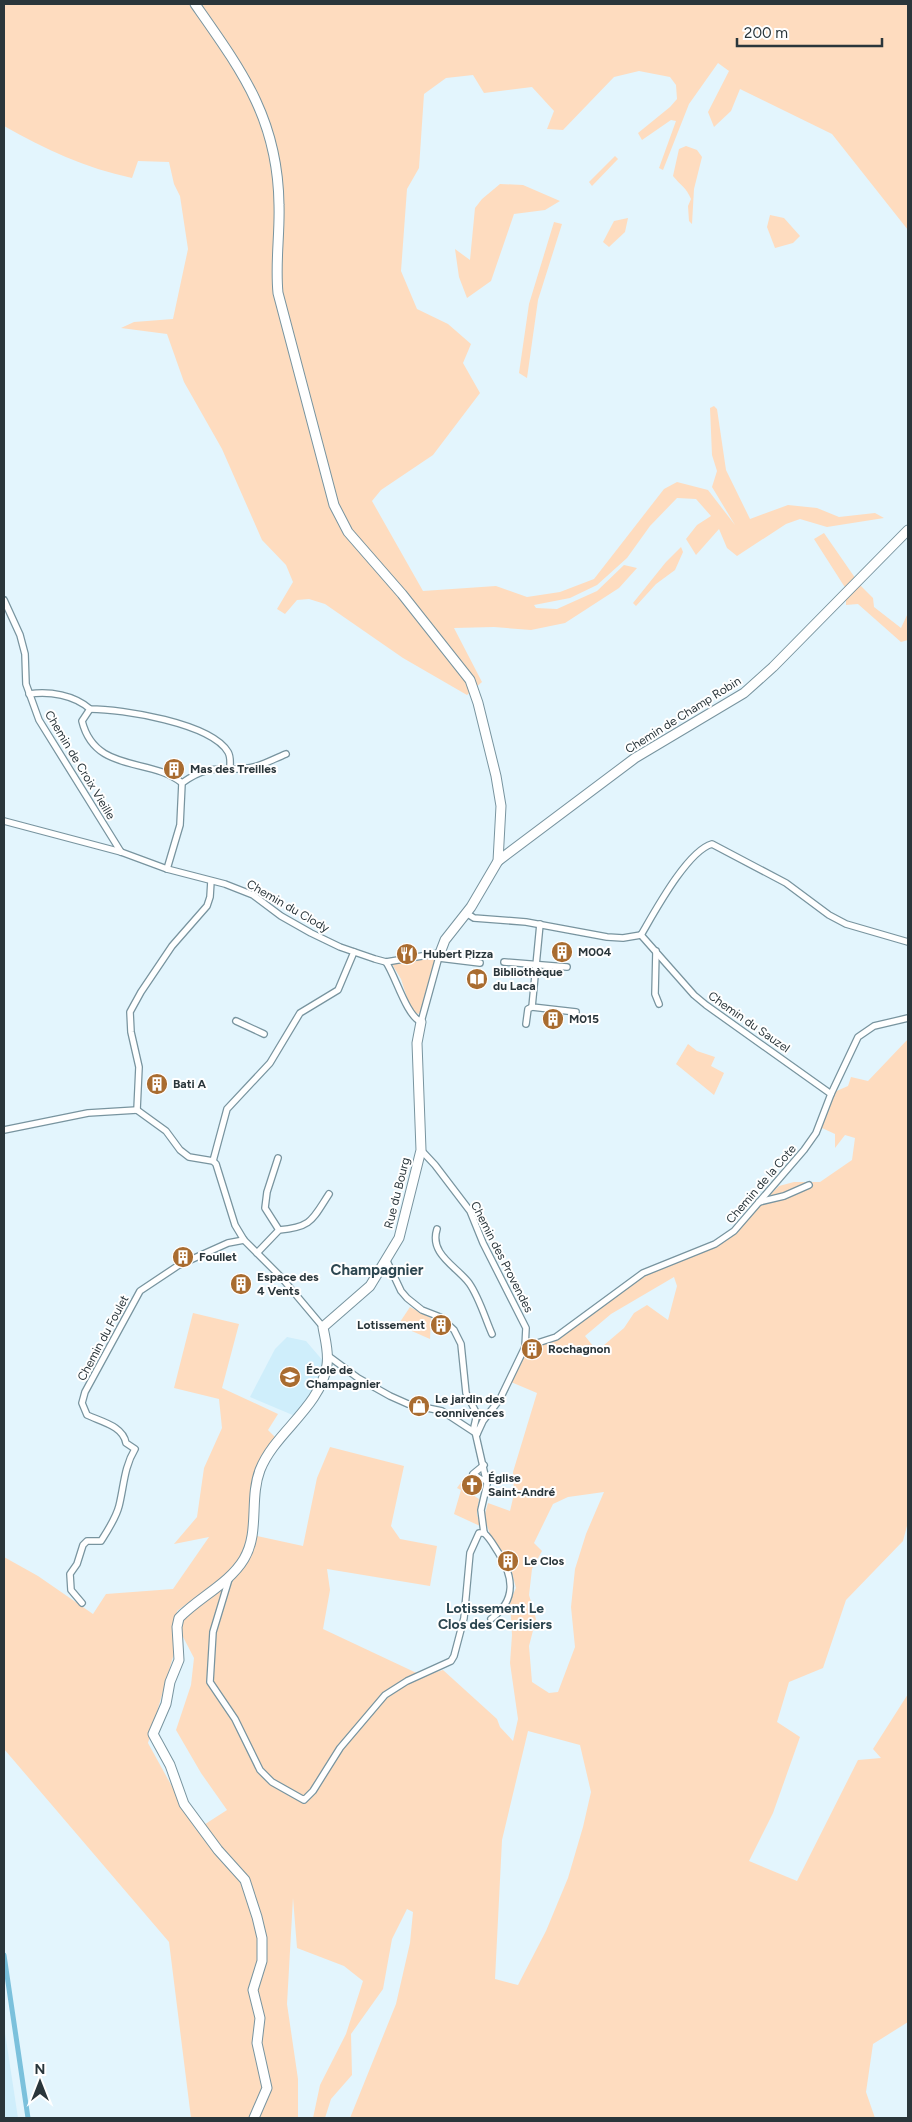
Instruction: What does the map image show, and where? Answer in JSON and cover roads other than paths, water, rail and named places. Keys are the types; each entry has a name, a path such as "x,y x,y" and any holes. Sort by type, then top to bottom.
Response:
{"street":[{"path":"195,4 256,99 271,141 280,204 276,258 278,293 328,489 338,517 348,532 402,594 458,664 474,690 501,806 498,860 466,913 446,940 439,955 421,1022 413,1017 401,989 386,962 439,955 480,963"},
{"name":"Chemin de Champ Robin","path":"498,860 635,758 744,693 773,667 908,530"},
{"name":"Chemin de Croix Vieille","path":"4,600 20,635 25,654 26,684 39,720 121,852"},
{"path":"29,694 57,694 84,704 90,709 157,719 210,736 224,747 230,755 230,768"},
{"path":"90,709 82,721 89,737 106,754 117,761 172,774 182,783"},
{"path":"167,869 180,825 182,783 190,776 210,768 256,766 286,754"},
{"name":"Chemin du Clody","path":"4,821 121,852 167,869 253,895 281,916 311,933 354,952 386,962"},
{"path":"466,913 474,918 540,924 615,938 641,935 672,884 702,848 712,844 786,883 829,915 846,924 908,942"},
{"path":"138,1110 139,1067 130,1032 130,1012 134,1001 172,946 207,906 210,897 211,881"},
{"path":"526,1024 528,1009 532,1007 540,924"},
{"name":"Chemin du Sauzel","path":"641,935 694,995 831,1094"},
{"path":"656,951 655,994 659,1004"},
{"path":"213,1160 227,1109 270,1063 300,1013 338,990 354,952"},
{"path":"504,962 567,967"},
{"path":"532,1007 576,1012"},
{"name":"Chemin de la Cote","path":"525,1347 556,1337 650,1269 707,1248 726,1238 804,1150 816,1133 831,1094 858,1037 874,1026 908,1018"},
{"path":"236,1021 264,1034"},
{"name":"Rue du Bourg","path":"323,1327 370,1286 399,1238 421,1150 417,1036 421,1022"},
{"path":"4,1130 88,1113 138,1110 166,1131 180,1150 189,1157 213,1160 236,1225 244,1240 281,1277 323,1327 328,1355 327,1365 313,1396 261,1468 255,1486 251,1543 244,1559 230,1576 179,1618 177,1627 179,1660 170,1682 166,1704 153,1734 168,1760 184,1804 218,1850 245,1880 257,1917 262,1938 262,1961 253,1990 260,2018 257,2043 267,2088 254,2118"},
{"name":"Chemin des Provendes","path":"421,1150 435,1165 470,1211 483,1242 525,1324 525,1347 500,1400 483,1421 477,1434"},
{"path":"278,1158 267,1192 265,1208 279,1230"},
{"path":"759,1202 784,1196 809,1185"},
{"path":"257,1253 279,1230 291,1230 308,1223 329,1194"},
{"path":"437,1229 434,1238 438,1250 449,1265 469,1283 492,1334"},
{"name":"Chemin du Foulet","path":"82,1603 71,1590 70,1574 77,1564 83,1545 87,1540 101,1541 111,1525 118,1508 128,1462 134,1449 126,1443 124,1434 87,1415 82,1403 86,1392 137,1294 179,1265 228,1243 244,1240"},
{"path":"386,1259 407,1298 422,1310 440,1317 454,1330 461,1344 466,1393 475,1409 474,1427 484,1464 487,1484 481,1510 484,1533 508,1569 511,1584 511,1594 491,1619"},
{"path":"328,1355 358,1378 390,1396 408,1404 442,1411 477,1434"},
{"path":"476,1418 483,1421"},
{"path":"484,1464 473,1474 482,1480 486,1478"},
{"path":"230,1576 213,1632 210,1682 234,1719 260,1770 272,1782 304,1800 314,1791 340,1748 385,1695 407,1681 451,1661 464,1618 470,1553 479,1533 484,1533"}],"waterway":[{"path":"4,1955 28,2118"}],"place":[{"name":"Mas des Treilles","path":"174,769"},
{"name":"M004","path":"562,952"},
{"name":"Hubert Pizza","path":"407,954"},
{"name":"Bibliothèque du Laca","path":"477,979"},
{"name":"M015","path":"553,1019"},
{"name":"Bati A","path":"157,1084"},
{"name":"Foullet","path":"183,1257"},
{"name":"Espace des 4 Vents","path":"241,1284"},
{"name":"Lotissement","path":"441,1325"},
{"name":"Rochagnon","path":"532,1349"},
{"name":"École de Champagnier","path":"290,1377"},
{"name":"Le jardin des connivences","path":"419,1406"},
{"name":"Église Saint-André","path":"472,1485"},
{"name":"Le Clos","path":"508,1561"}],"district":[{"name":"Champagnier","path":"377,1270"},
{"name":"Lotissement Le Clos des Cerisiers","path":"495,1616"}]}
